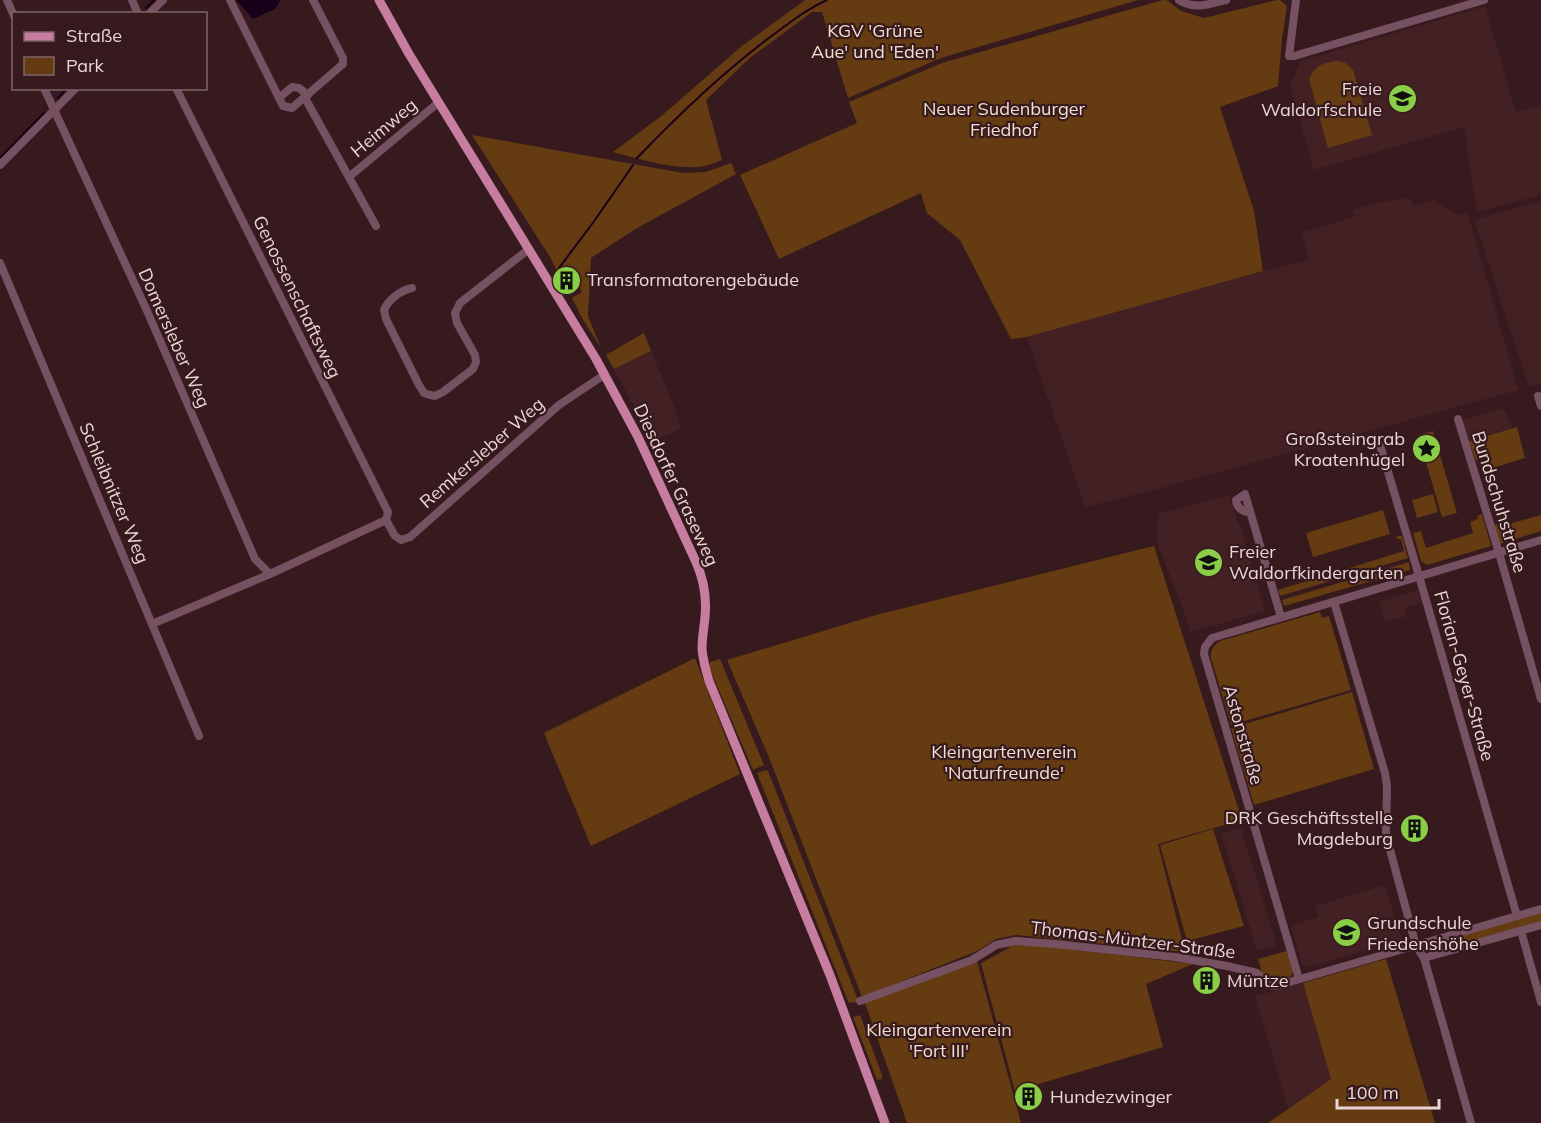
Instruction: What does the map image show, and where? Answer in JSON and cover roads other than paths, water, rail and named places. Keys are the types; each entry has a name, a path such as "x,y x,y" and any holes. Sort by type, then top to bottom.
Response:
{"main road":[{"name":"Diesdorfer Graseweg","path":"379,0 604,375 638,437 699,569 706,599 703,654 709,681 830,975 885,1123"}],"street":[{"path":"151,12 163,0"},
{"path":"230,0 283,106 292,108 343,64 343,58 313,0"},
{"path":"1179,0 1200,6 1226,0"},
{"path":"1296,0 1289,56 1484,0"},
{"path":"279,98 292,87 299,88 306,97 376,226"},
{"name":"Domersleber Weg","path":"45,90 148,313 255,559 270,574"},
{"path":"0,165 74,90"},
{"name":"Genossenschaftsweg","path":"177,90 388,512 386,520"},
{"name":"Heimweg","path":"349,177 439,102"},
{"path":"412,288 407,288 387,303 384,310 419,385 424,393 435,396 473,369 476,362 475,355 457,323 455,313 460,303 529,249"},
{"name":"Schleibnitzer Weg","path":"0,263 199,736"},
{"name":"Remkersleber Weg","path":"386,520 395,536 401,540 410,537 560,405 604,375"},
{"path":"1538,396 1541,406"},
{"name":"Bundschuhstraße","path":"1458,418 1541,699"},
{"name":"Florian-Geyer-Straße","path":"1380,445 1517,916"},
{"path":"1249,512 1281,617"},
{"path":"153,624 270,574 386,520"},
{"name":"Astonstraße","path":"1299,979 1204,654 1205,647 1212,638 1541,540"},
{"path":"1334,602 1385,773 1386,835 1416,946 1424,958 1471,1123"},
{"name":"Thomas-Müntzer-Straße","path":"860,1001 972,960 996,945 1015,941 1175,957 1257,973 1266,983 1279,986 1541,909"},
{"path":"1424,958 1541,925"},
{"path":"1521,931 1541,1002"}],"waterway":[{"path":"146,8 154,0"},
{"path":"637,158 687,108 758,46 795,19 827,0"},
{"path":"58,98 65,90"},
{"path":"0,158 44,113"},
{"path":"559,268 633,165"}],"place":[{"name":"Freie Waldorfschule","path":"1403,99"},
{"name":"Transformatorengebäude","path":"566,280"},
{"name":"Großsteingrab Kroatenhügel","path":"1426,449"},
{"name":"Freier Waldorfkindergarten","path":"1208,562"},
{"name":"DRK Geschäftsstelle Magdeburg","path":"1414,828"},
{"name":"Grundschule Friedenshöhe","path":"1346,933"},
{"name":"Müntze","path":"1206,981"},
{"name":"Hundezwinger","path":"1029,1097"}],"park label":[{"name":"KGV 'Grüne Aue' und 'Eden'","path":"875,42"},
{"name":"Neuer Sudenburger Friedhof","path":"1004,119"},
{"name":"Kleingartenverein 'Naturfreunde'","path":"1004,762"},
{"name":"Kleingartenverein 'Fort III'","path":"939,1040"}]}
